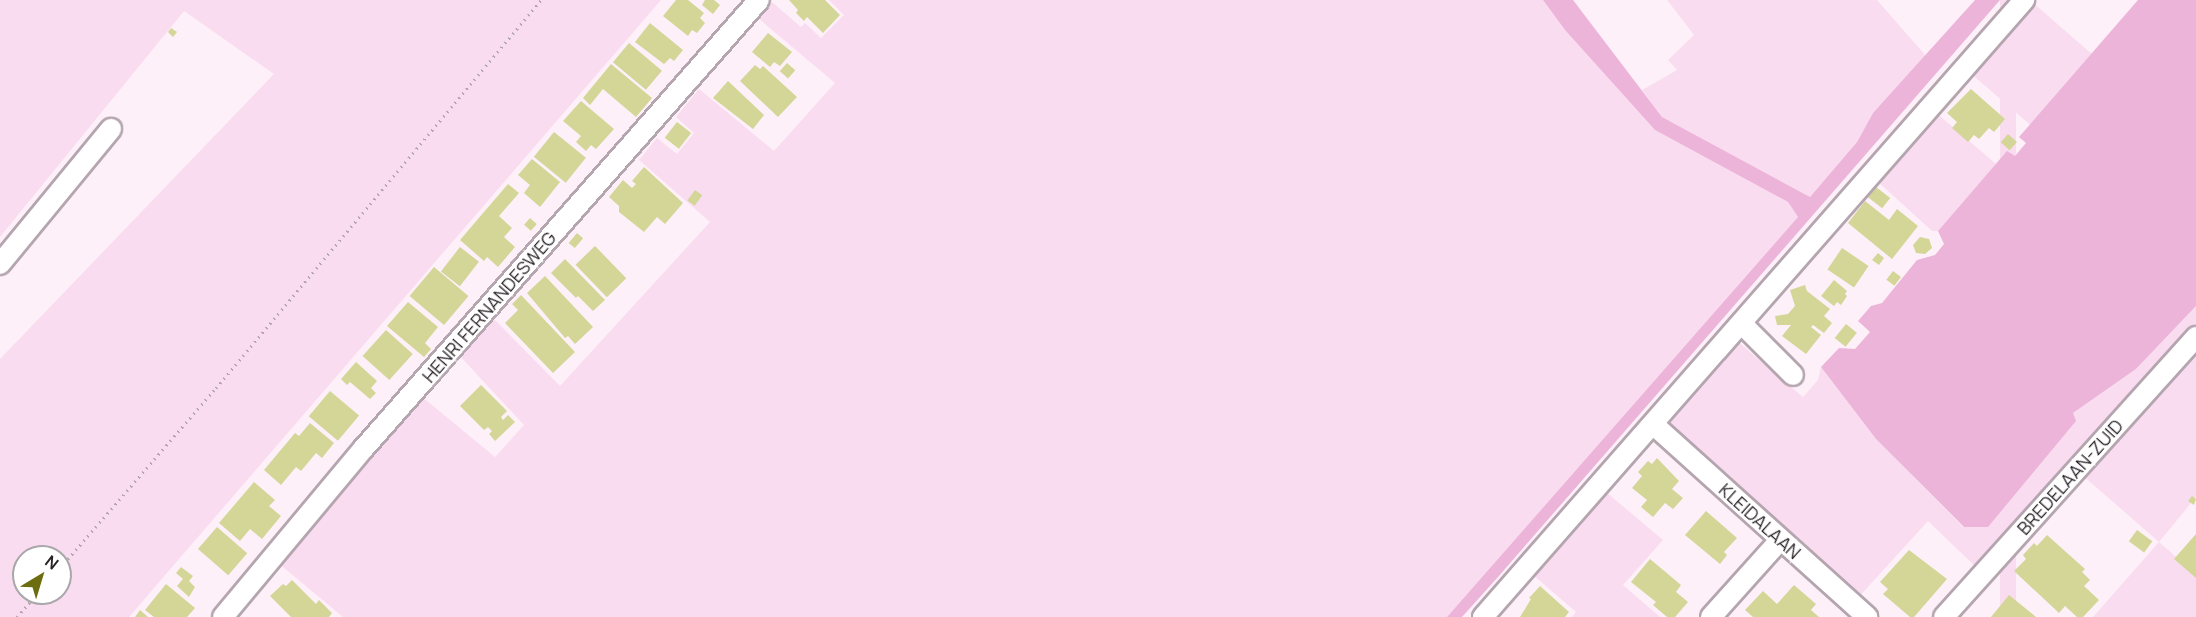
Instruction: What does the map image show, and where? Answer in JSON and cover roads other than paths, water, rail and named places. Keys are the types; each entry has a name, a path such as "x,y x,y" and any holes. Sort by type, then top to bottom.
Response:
{"street":[{"name":"HENRI FERNANDESWEG","path":"223,617 364,448 759,0"},
{"path":"1483,617 1654,425 2024,0"},
{"path":"0,264 111,129"},
{"path":"1742,324 1793,375"},
{"name":"BREDELAAN-ZUID","path":"1944,617 2196,337"},
{"name":"KLEIDALAAN","path":"1654,425 1867,617"},
{"path":"1711,617 1780,540"}]}
